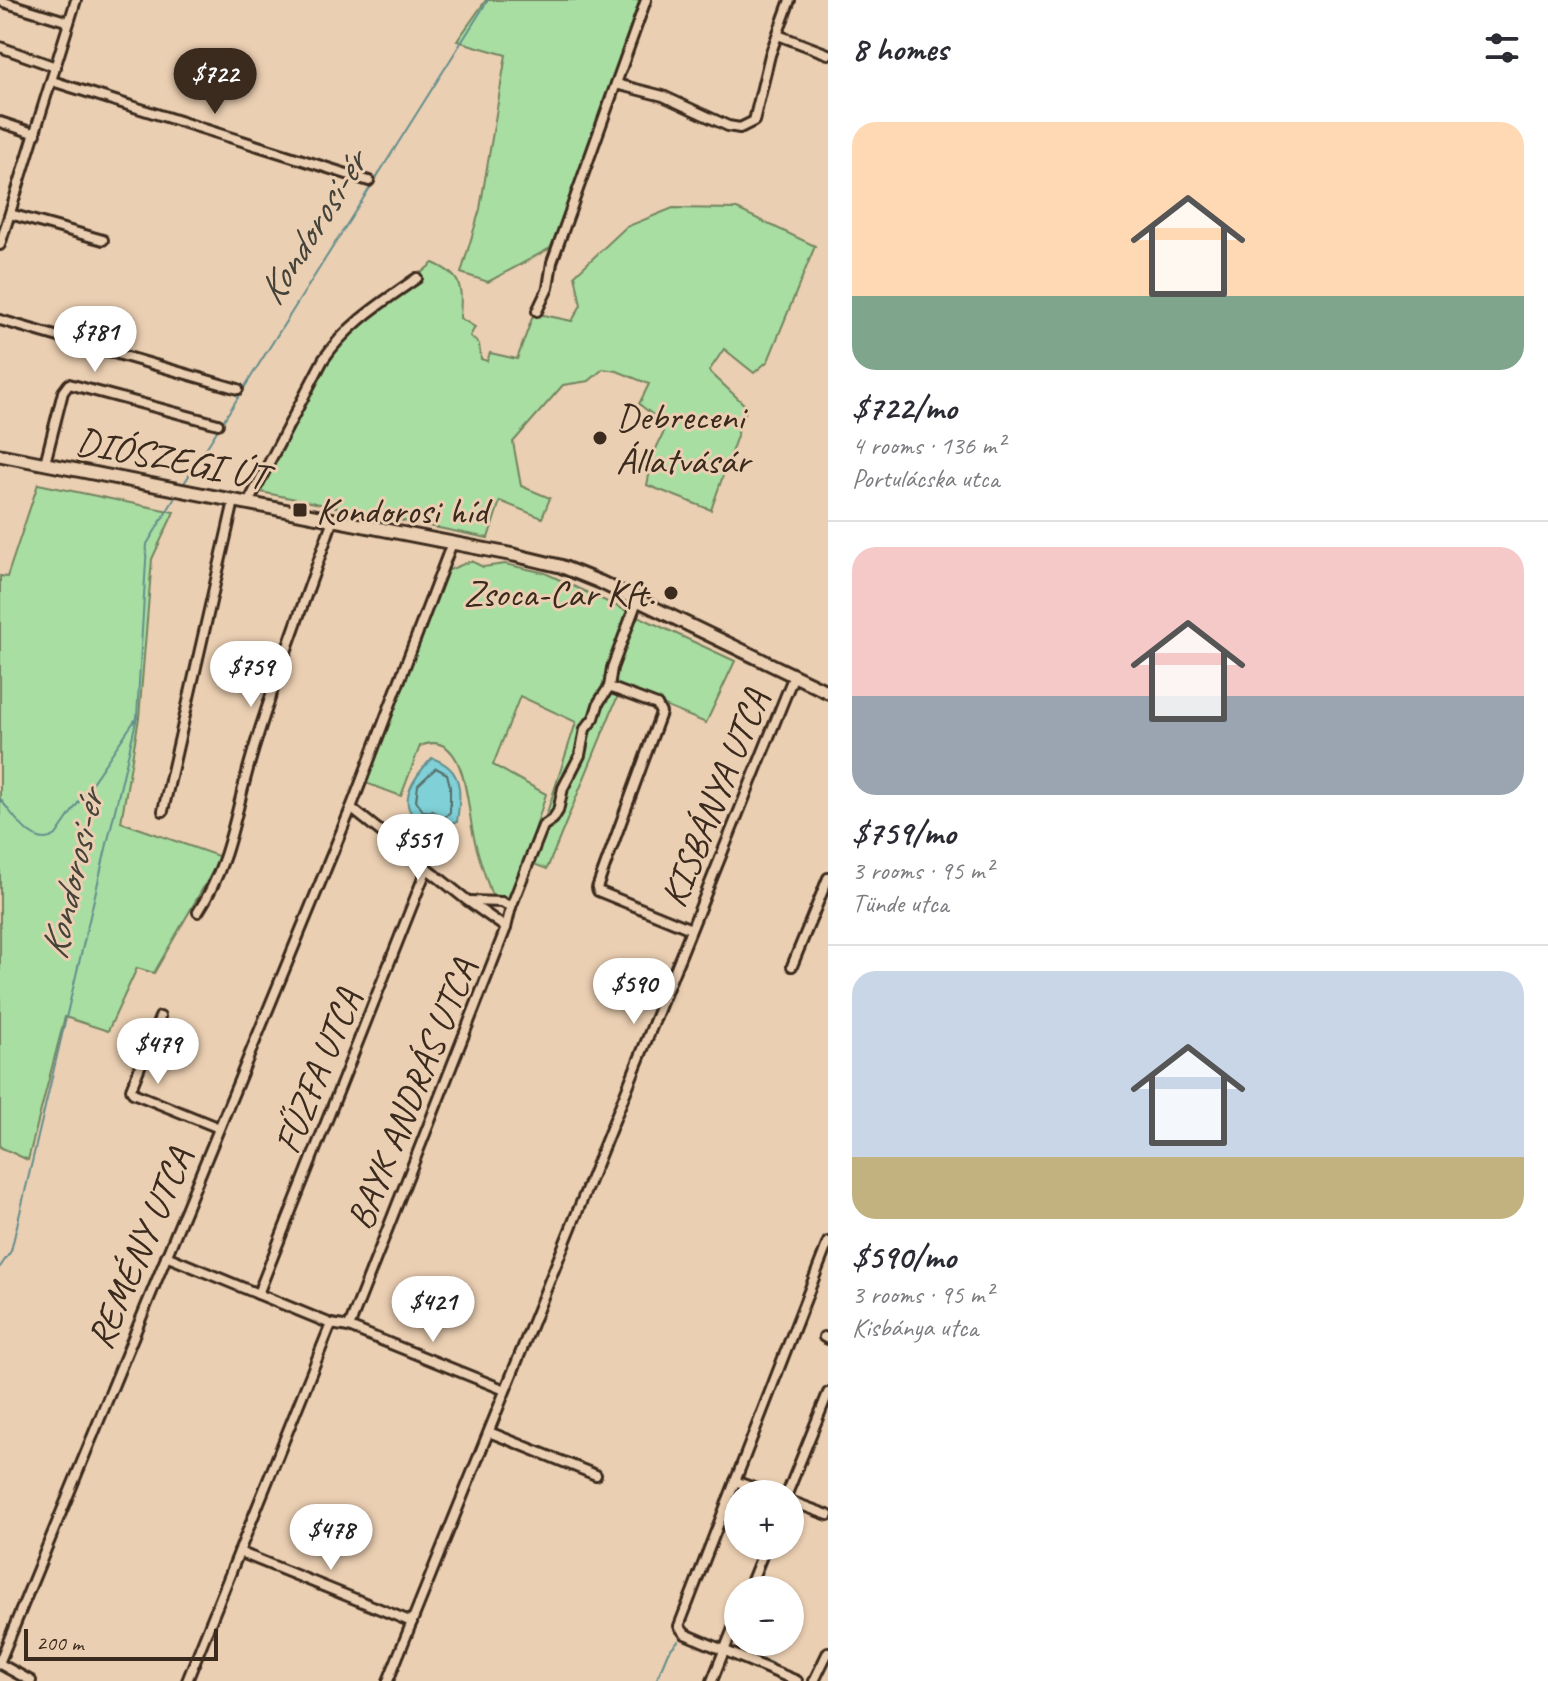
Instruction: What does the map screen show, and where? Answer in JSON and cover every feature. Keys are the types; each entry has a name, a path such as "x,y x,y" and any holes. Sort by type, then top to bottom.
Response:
{"main road":[{"name":"DIÓSZEGI ÚT","path":"0,455 560,566 828,692"}],"street":[{"path":"0,245 76,0"},
{"path":"537,311 548,288 552,262 646,0"},
{"path":"616,84 663,96 728,126 740,128 754,121 790,0"},
{"path":"0,1 69,22"},
{"path":"778,35 828,54"},
{"path":"0,47 56,67"},
{"path":"52,81 369,181"},
{"path":"0,122 36,134"},
{"path":"10,214 103,240"},
{"path":"248,503 337,338 356,320 417,278"},
{"path":"0,320 238,389"},
{"path":"45,463 63,392 69,384 218,424"},
{"path":"163,811 234,501"},
{"path":"198,912 215,887 226,860 250,761 333,519"},
{"name":"REMÉNY UTCA","path":"0,1663 351,808 452,543"},
{"name":"BAYK ANDRÁS UTCA","path":"349,1327 543,826 558,811 563,788 580,755 585,729 609,687 612,668 637,601"},
{"name":"KISBÁNYA UTCA","path":"388,1681 794,675"},
{"path":"609,687 661,709 598,891 691,929"},
{"path":"351,808 506,928"},
{"name":"FŰZFA UTCA","path":"258,1294 427,868"},
{"path":"792,966 828,878"},
{"path":"468,901 502,902 511,907"},
{"path":"160,1017 131,1089 133,1093 219,1128"},
{"path":"735,1480 828,1242"},
{"path":"166,1256 331,1324 349,1327 505,1390"},
{"path":"187,1681 331,1324"},
{"path":"793,1480 828,1393"},
{"path":"489,1432 596,1475"},
{"path":"804,1506 828,1515"},
{"path":"712,1681 724,1651 683,1634 679,1622 724,1509"},
{"path":"239,1552 412,1622"},
{"path":"814,1681 828,1652"},
{"path":"736,1656 797,1681"},
{"path":"0,1663 31,1681"}],"green space":[{"path":"486,0 643,0 556,245 488,282 461,273 480,209 506,55 457,41"},
{"path":"673,208 737,209 815,246 768,361 754,373 724,349 709,371 747,407 711,510 647,485 653,455 663,434 662,422 639,404 649,384 617,371 603,369 589,381 563,385 513,442 521,486 550,498 542,518 500,501 488,538 256,491 305,397 343,338 433,263 450,273 458,284 460,318 475,327 470,336 479,344 481,359 487,361 490,353 517,359 534,313 572,321 581,305 575,275 626,227"},
{"path":"38,484 174,512 152,559 139,718 121,822 221,857 154,973 137,968 108,1031 65,1017 28,1160 0,1147 0,576 7,577"},
{"path":"471,561 483,567 505,564 545,573 735,661 706,723 621,688 547,869 531,863 576,722 520,696 493,765 546,794 512,905 491,893 475,840 462,772 447,748 435,743 420,746 401,796 363,782 444,572"}],"water":[{"path":"432,758 450,768 459,791 457,822 451,822 440,835 435,833 432,819 424,823 414,816 408,800 413,782"}],"waterway":[{"name":"Kondorosi-ér","path":"183,485 488,0"},
{"name":"Kondorosi-ér","path":"0,1267 11,1251 137,717 147,544 176,496"},
{"path":"0,799 32,835 48,839 56,835 135,720"},
{"path":"799,1328 828,1255"},
{"path":"741,1478 787,1360"},
{"path":"761,1574 767,1560"},
{"path":"685,1624 692,1602"},
{"path":"688,1629 697,1633"},
{"path":"707,1637 720,1642"},
{"path":"656,1681 668,1652 678,1641"},
{"path":"754,1656 771,1663"}],"place":[{"name":"Debreceni Állatvásár","path":"600,438"},
{"name":"Kondorosi híd","path":"300,510"},
{"name":"Zsoca-Car Kft.","path":"671,593"}]}
